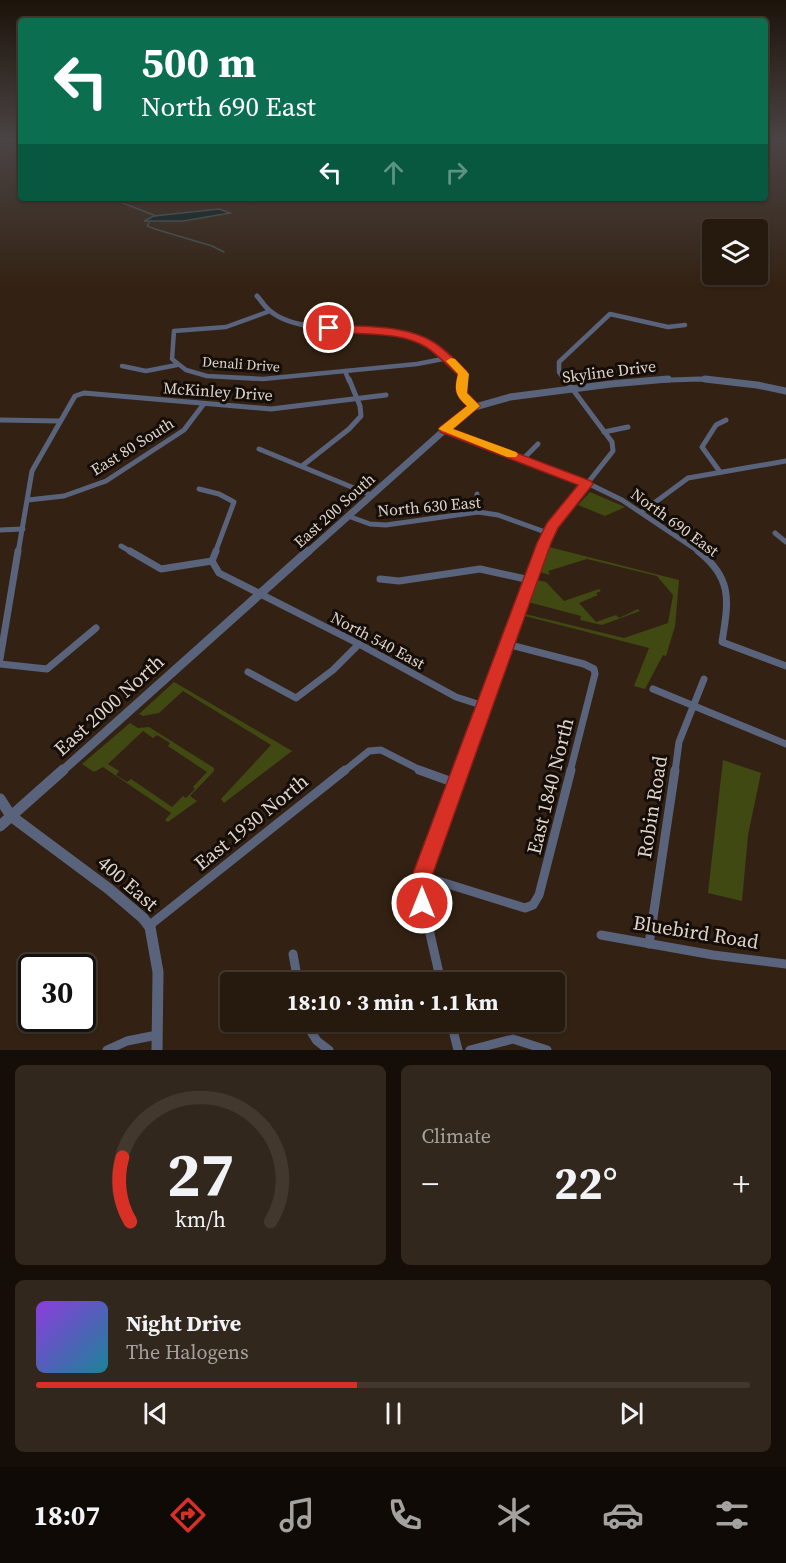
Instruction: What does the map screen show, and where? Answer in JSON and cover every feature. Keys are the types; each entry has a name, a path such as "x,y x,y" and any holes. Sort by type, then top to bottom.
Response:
{"street":[{"path":"257,296 270,311 288,320 319,327 408,336 423,341 448,358 463,374 461,394 474,406"},
{"path":"122,366 146,371 177,365 172,354 174,331 226,327 270,311"},
{"path":"439,972 420,890 422,876 548,533 614,451 612,442 559,372 559,362 608,314 617,314 668,327 686,325"},
{"name":"Denali Drive","path":"177,365 199,374 262,380 448,358"},
{"path":"302,466 359,419 361,411 345,371"},
{"name":"Skyline Drive","path":"444,429 474,406 501,399 571,389 672,378 753,383 786,391"},
{"name":"McKinley Drive","path":"59,421 71,399 84,393 203,405 271,409 386,395"},
{"name":"East 80 South","path":"28,500 64,496 106,481 184,430 203,405"},
{"path":"0,420 59,421 32,471 0,659"},
{"path":"720,472 702,447 716,425 726,420"},
{"path":"604,432 628,427"},
{"name":"North 690 East","path":"444,429 586,484 642,512 701,553 720,575 726,587 728,600 722,642 786,666"},
{"name":"East 200 South","path":"242,610 444,429"},
{"path":"523,459 538,444"},
{"path":"259,449 371,495"},
{"path":"642,512 658,502 681,481 786,461"},
{"path":"121,546 161,569 212,561 234,502 219,494 199,489"},
{"path":"477,494 478,512"},
{"name":"North 630 East","path":"348,516 370,524 386,525 478,512 498,515 548,533"},
{"path":"0,530 23,529"},
{"path":"776,533 786,542"},
{"name":"North 540 East","path":"212,561 219,573 260,595 359,644 456,697 484,706"},
{"path":"380,579 399,580 480,569 530,580"},
{"name":"East 2000 North","path":"0,826 242,610"},
{"path":"0,664 47,669 96,628"},
{"path":"248,672 296,698 333,670 359,644"},
{"name":"East 1840 North","path":"422,876 528,908 533,905 539,895 595,674 594,669 583,663 507,644"},
{"name":"Robin Road","path":"649,944 679,742 704,680"},
{"path":"653,688 786,744"},
{"name":"East 1930 North","path":"150,925 363,754 375,749 384,751 416,769 455,783"},
{"path":"0,799 11,816"},
{"name":"400 East","path":"11,816 111,890 150,925 156,961 157,1050"},
{"name":"Bluebird Road","path":"602,935 786,964"},
{"path":"293,954 296,972"},
{"path":"311,1032 317,1041 329,1050"},
{"path":"454,1032 458,1050"},
{"path":"107,1050 127,1041 157,1035"},
{"path":"470,1050 513,1039 547,1050"}],"green space":[{"path":"590,492 625,507 605,516 578,505"},
{"path":"549,547 679,580 675,626 666,656 663,655 645,689 634,686 649,648 525,616 525,614 624,638 668,623 673,595 657,576 587,559 548,571 550,575 540,572"},
{"path":"537,580 546,582 564,601 599,589 601,591 596,593 598,595 579,603 596,622 616,615 619,618 638,609 640,611 602,625 580,620 581,616 528,602"},
{"path":"174,682 292,751 224,803 221,799 271,745 183,691 159,713 143,716 139,714"},
{"path":"130,723 138,728 149,727 214,768 214,771 190,796 197,801 168,822 165,820 171,813 103,767 94,772 82,764","holes":["143,731 153,738 157,735 170,743 168,746 207,772 193,787 195,789 186,798 183,796 172,807 131,779 127,782 116,775 119,771 108,764"]},
{"path":"723,760 761,773 748,835 742,901 708,893"}],"water":[{"path":"219,209 230,213 183,221 144,221 154,216"}],"waterway":[{"path":"118,201 156,216"},
{"path":"149,223 147,226 212,246 224,252"}],"slow traffic":[{"path":"451,361 463,374 461,394 474,406 444,429 511,454"}],"route":[{"path":"329,328 396,333 423,341 458,367 463,374 461,394 474,406 444,429 581,480 586,484 549,530 422,876 420,890 422,903"}]}
